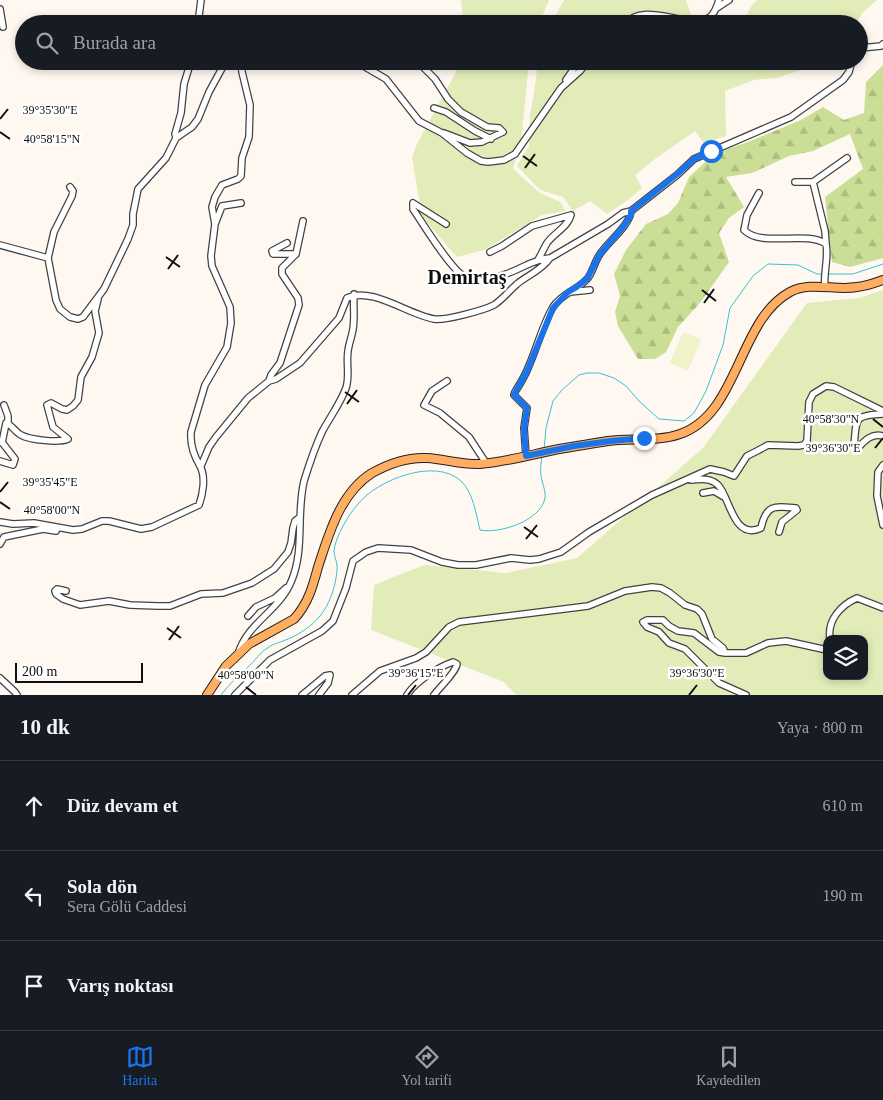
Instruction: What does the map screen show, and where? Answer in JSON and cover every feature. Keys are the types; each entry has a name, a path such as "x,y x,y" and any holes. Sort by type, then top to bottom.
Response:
{"main road":[{"path":"207,695 226,666 249,644 294,619 303,608 313,585 331,528 340,509 360,483 371,474 394,463 412,459 427,458 479,464 611,441 662,438 681,434 712,412 758,325 773,305 789,292 806,286 825,284 856,288 883,280"}],"street":[{"path":"199,15 201,0"},
{"path":"712,15 720,0"},
{"path":"717,8 729,0"},
{"path":"0,9 3,27"},
{"path":"638,15 663,15"},
{"path":"868,47 881,46 883,44"},
{"path":"176,138 175,134 181,113 184,84 188,70"},
{"path":"70,187 73,191 72,196 54,232 48,258 56,300 60,309 70,317 78,319 83,317 104,289 128,239 133,225 133,214 138,189 166,158 176,138 192,127 198,119 209,92 221,70"},
{"path":"215,224 212,207 215,197 222,185 241,176 242,158 248,137 250,104 242,70"},
{"path":"371,70 386,79 418,120 442,133 470,143 482,142 503,132 499,128 487,126 471,119 461,112 448,99 435,79 426,70"},
{"path":"442,133 467,153 481,161 504,160 515,154 573,70"},
{"path":"561,88 581,70"},
{"path":"269,380 276,379 300,363 339,318 346,298 354,294 362,294 395,304 425,317 440,319 491,306 500,301 550,258 623,213 631,211 694,159 791,117 817,97 844,80 850,70"},
{"path":"434,108 446,112 491,139"},
{"path":"795,182 812,182 848,158"},
{"path":"812,182 825,231 827,253 825,284"},
{"path":"759,193 746,215 744,230 752,236 817,239 826,244"},
{"path":"446,224 414,202 413,209 435,242 465,277 482,281 492,280 519,270 539,258 550,258"},
{"path":"0,544 4,537 43,529 77,532 96,523 109,521 141,529 199,505 204,491 200,466 196,462 190,440 191,432 205,385 227,347 232,313 212,266 211,256 215,224 222,206 241,203"},
{"path":"526,456 524,428 527,408 514,395 528,369 553,308 568,292 587,279 600,254 623,227 631,215 631,211"},
{"path":"490,252 532,226 571,215 565,225 547,242 539,258"},
{"path":"200,466 216,437 248,398 269,380 280,363 299,305 298,298 282,274 282,268 296,254 304,221"},
{"path":"287,243 272,251 273,254 296,254"},
{"path":"0,245 48,258"},
{"path":"568,292 590,290"},
{"path":"238,654 242,641 259,620 276,606 291,583 298,564 299,518 304,482 322,432 342,398 347,385 348,351 353,329 354,294"},
{"path":"4,405 8,423 18,434 26,438 56,441 68,439 53,427 47,405 50,403 67,410 78,400 81,377 92,357 99,333 95,311 98,297"},
{"path":"448,381 432,391 424,405 440,413 469,438 486,463"},
{"path":"235,695 270,660 322,631 332,621 341,604 353,561 366,552 378,548 411,550 442,562 458,565 476,565 511,558 539,559 561,552 615,516 652,495 710,469 734,476 747,456 768,445 798,446 804,444 807,440 809,402 813,394 826,386 834,387 883,413"},
{"path":"883,413 869,414 859,419 855,425 854,446 858,448 871,436 878,434 883,436"},
{"path":"0,461 13,465 15,462 15,459 1,442 5,424 8,423"},
{"path":"883,465 878,472 877,496 883,524"},
{"path":"687,480 707,479 717,484 724,493 731,513 737,522 750,530 756,531 761,528 768,511 776,506 798,510 782,522 779,532"},
{"path":"703,493 714,491 725,499"},
{"path":"786,519 798,516"},
{"path":"66,591 57,589 55,591 63,599 80,605 109,601 130,606 170,606 201,594 223,593 252,582 274,569 288,552 291,544 292,528 295,521 299,518"},
{"path":"0,522 13,524 34,523 73,530 82,529"},
{"path":"248,616 256,607 275,598 291,583"},
{"path":"352,695 380,671 416,658 426,652 449,627 459,622 517,616 557,608 588,606 624,591 652,587 661,588 685,605 696,609 702,614 712,639 723,648 725,653"},
{"path":"829,635 828,629 832,620 847,602 857,598 883,608"},
{"path":"746,695 719,683 685,649 669,642 659,632 647,627 643,622 647,620 663,620 678,631 694,633 719,652 725,653 746,652 768,643 786,641 823,649"},
{"path":"407,695 414,686 427,677 448,664 453,662 457,664 456,668 434,695"},
{"path":"302,695 325,676 330,675 328,683 319,695"},
{"path":"0,678 17,695"}],"green space":[{"path":"461,0 549,0 543,15 463,15"},
{"path":"564,0 686,0 691,15 556,15"},
{"path":"757,0 877,0 861,15 747,15"},
{"path":"883,65 883,258 850,267 832,262 825,197 863,169 850,134 813,151 789,156 752,173 726,177 744,207 729,218 719,233 729,262 700,303 678,327 666,352 655,359 638,359 618,326 615,312 620,296 614,274 626,250 646,224 668,214 678,203 689,177 714,154 801,120 823,107 844,120 864,113 866,82"},
{"path":"457,70 528,70 522,133 513,169 540,193 560,202 566,211 542,215 484,250 457,257 422,217 412,157 417,144"},
{"path":"537,70 801,70 776,78 754,80 725,91 726,136 704,143 695,131 635,175 642,188 607,214 590,201 573,211 563,197 540,190 517,166 529,146 530,113"},
{"path":"883,290 883,695 516,695 504,682 371,630 374,585 424,565 506,573 577,558 703,448 807,303 859,298"},
{"path":"683,332 701,339 688,371 670,363"}],"waterway":[{"path":"544,450 546,428 553,401 579,375 587,373 599,373 614,378 626,386 659,419 684,421 694,413 706,391 723,345 730,308 753,276 768,264 798,265 817,274 822,274"},
{"path":"826,274 853,274 883,264"},
{"path":"221,695 263,651 303,631 324,611 330,600 335,582 337,567 334,551 337,539 351,514 367,495 378,487 407,474 422,471 437,471 450,474 461,481 468,491 480,530 488,531 508,528 528,519 542,506 545,498 541,474 542,456"}],"district":[{"name":"Demirtaş","path":"467,277"}],"route":[{"path":"644,438 574,446 526,456 524,428 527,408 514,395 528,369 553,308 560,298 587,279 600,254 623,227 631,215 631,211 694,159 711,151"}]}
